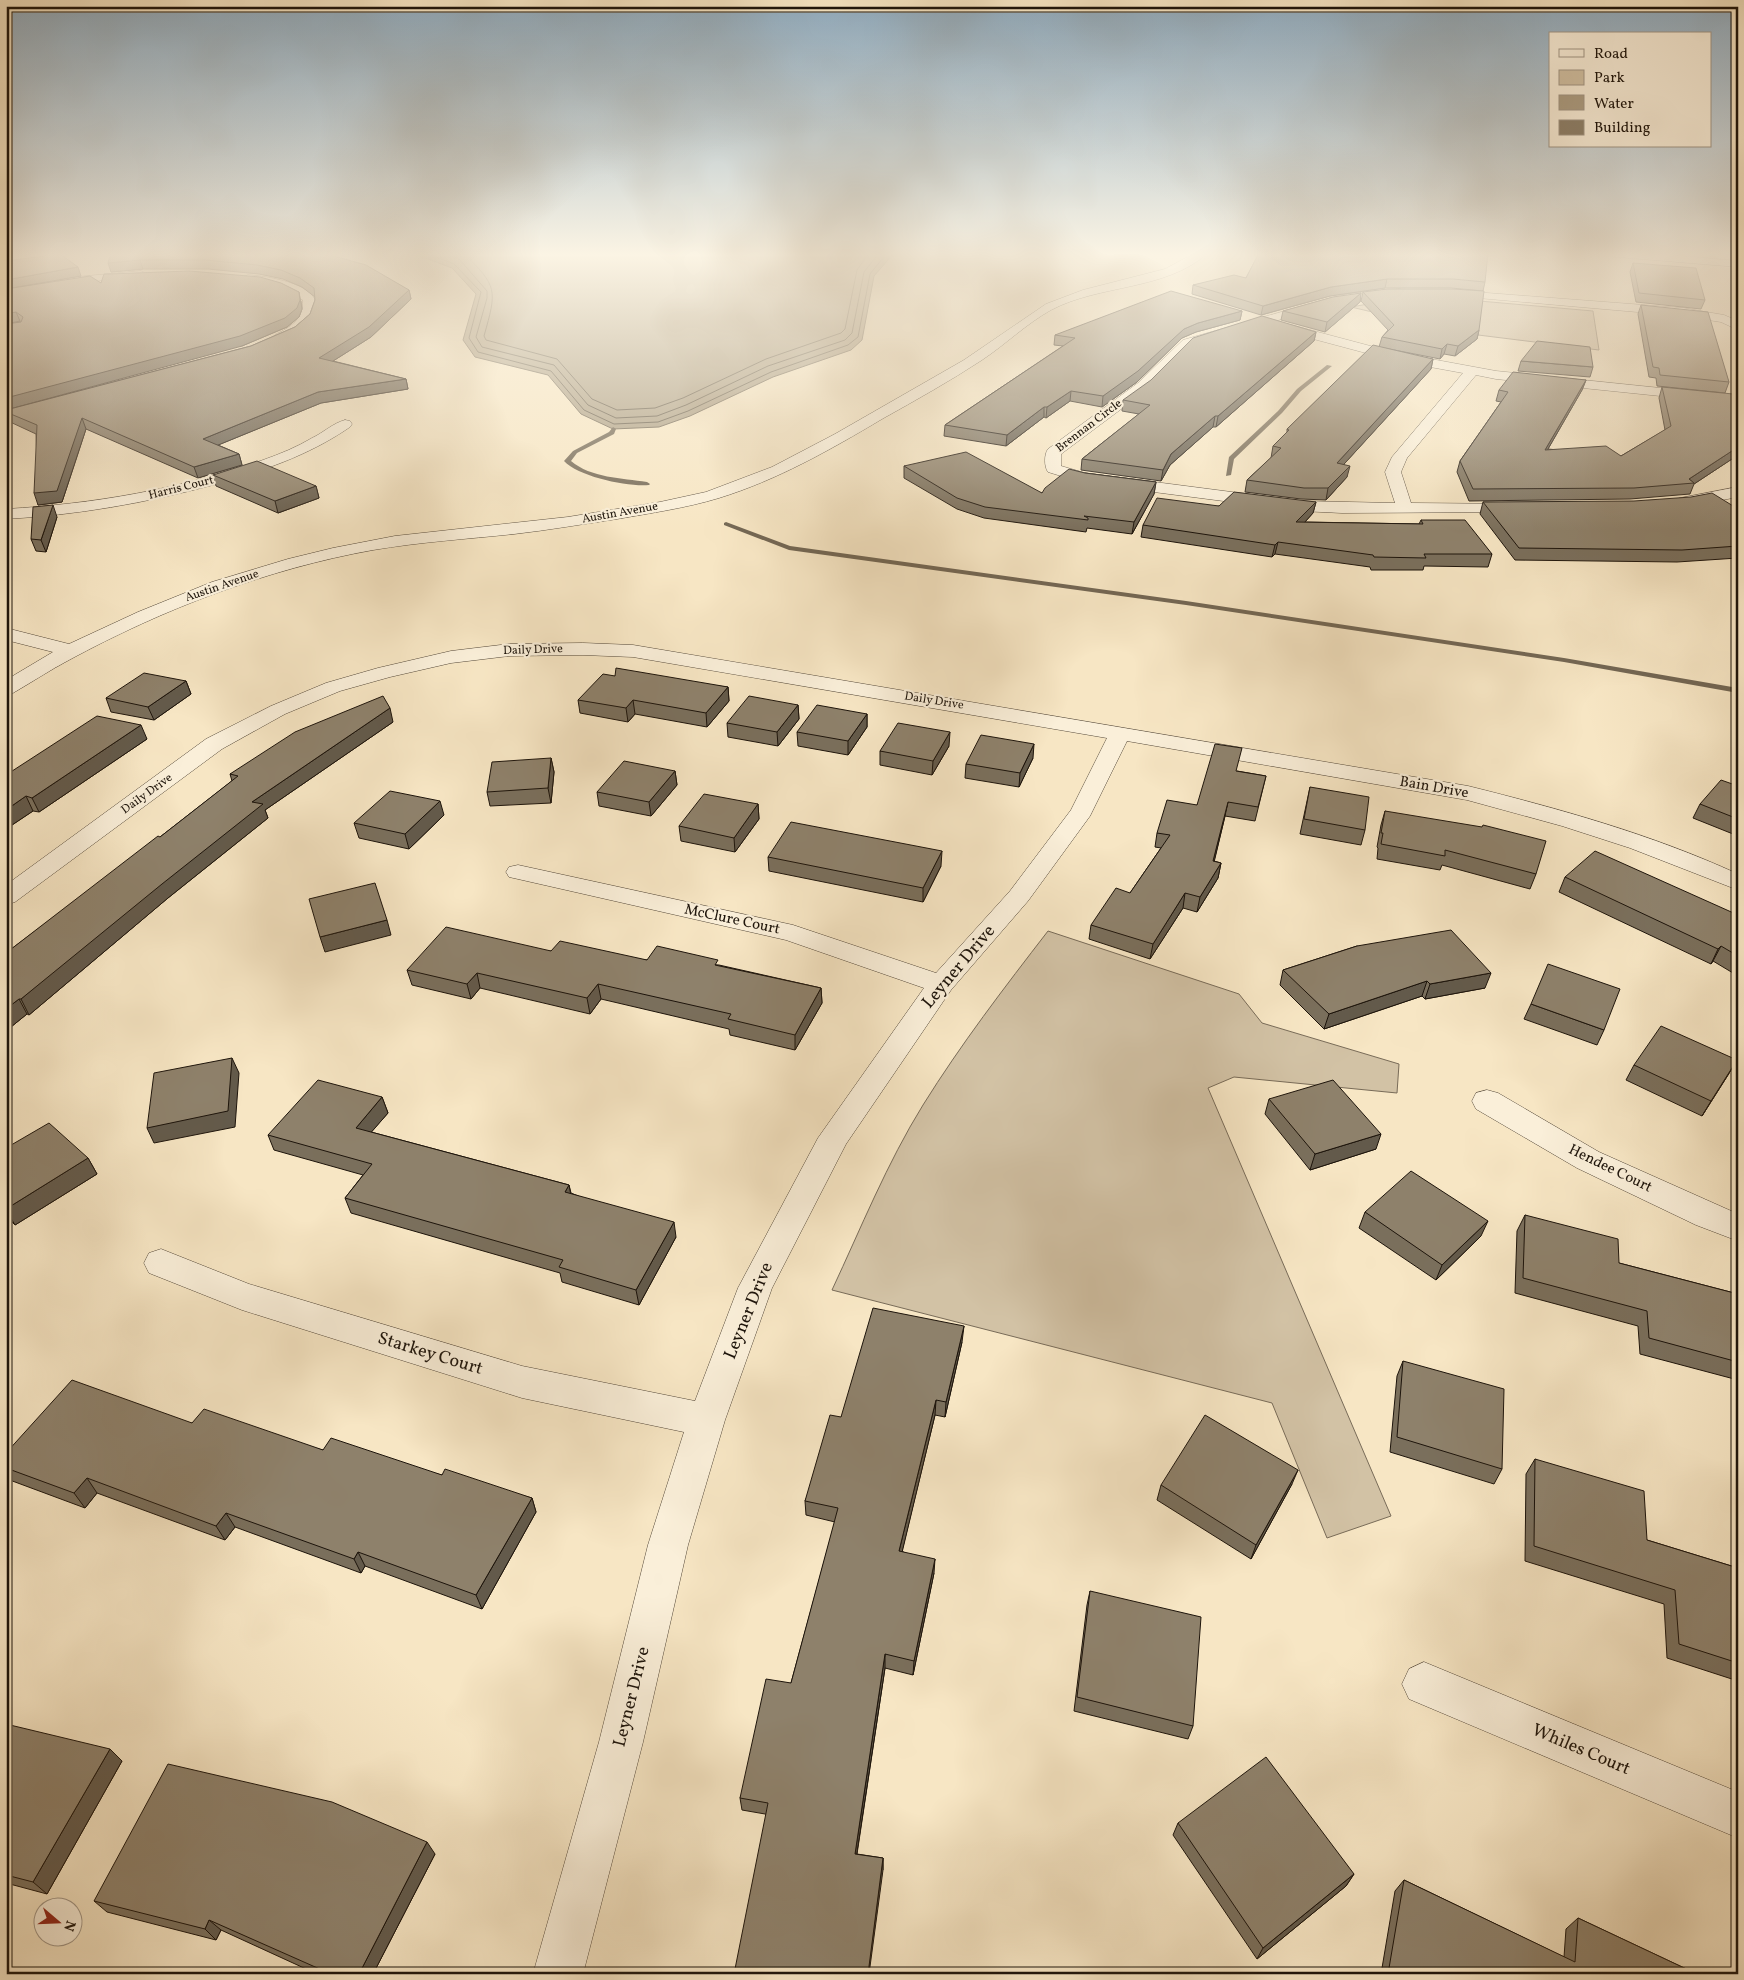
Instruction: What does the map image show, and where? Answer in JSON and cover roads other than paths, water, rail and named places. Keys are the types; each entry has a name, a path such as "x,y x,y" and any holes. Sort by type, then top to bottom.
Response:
{"street":[{"name":"Austin Avenue","path":"6,689 71,651 163,607 225,583 278,567 372,545 453,533 557,524 668,505 711,495 749,482 814,453 935,383 994,345"},
{"name":"Brennan Circle","path":"1185,345 1143,386 1053,452 1053,469 1084,478 1301,506 1406,508 1534,507"},
{"path":"1353,345 1392,356 1472,371 1738,400"},
{"path":"1406,508 1400,498 1394,472 1400,457 1472,371"},
{"name":"Harris Court","path":"6,514 116,503 174,491 289,457 326,438 345,424"},
{"path":"1667,504 1738,492"},
{"path":"6,634 71,651"},
{"name":"Daily Drive","path":"6,897 214,744 278,710 333,687 385,672 451,657 508,650 583,649 634,651 1120,733"},
{"name":"Bain Drive","path":"1120,733 1468,793 1574,820 1700,864 1738,883"},
{"name":"Leyner Drive","path":"558,1974 621,1742 668,1545 706,1420 755,1288 833,1138 941,984 1019,896 1082,811 1120,733"},
{"name":"McClure Court","path":"518,872 793,933 941,984"},
{"name":"Hendee Court","path":"1487,1101 1588,1160 1738,1228"},
{"name":"Starkey Court","path":"161,1263 242,1296 522,1382 706,1420"},
{"name":"Whiles Court","path":"1424,1684 1738,1816"}],"water":[{"path":"467,345 856,345 851,350 773,377 690,416 659,427 613,429 581,414 548,375 475,357"}],"waterway":[{"path":"1228,475 1231,458 1280,412 1299,390 1329,366"},
{"path":"613,429 612,433 575,452 567,461 574,467 593,475 647,484"},
{"path":"726,524 789,548 1186,603 1564,660 1738,691"}]}
